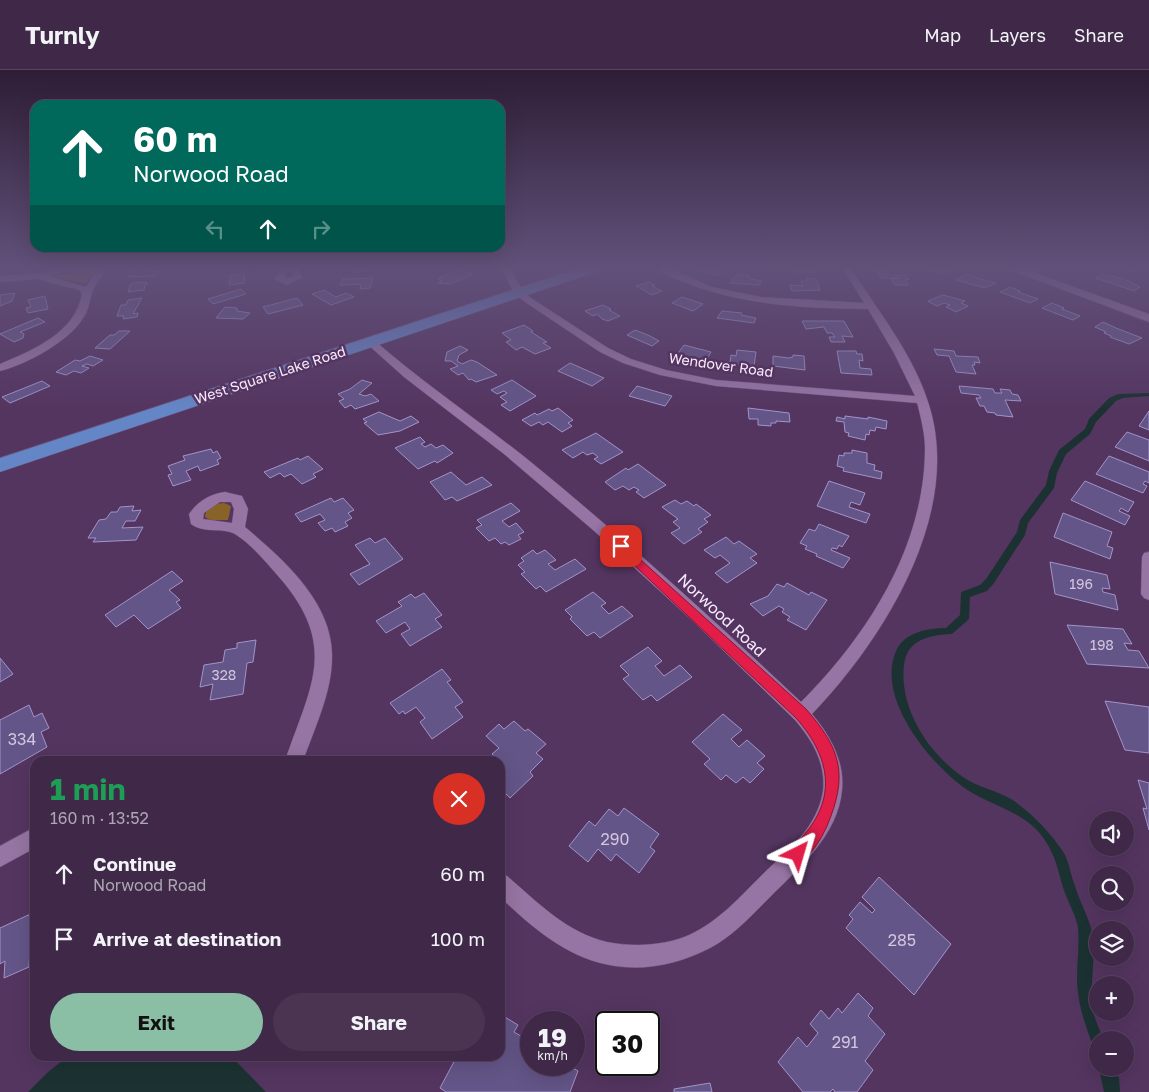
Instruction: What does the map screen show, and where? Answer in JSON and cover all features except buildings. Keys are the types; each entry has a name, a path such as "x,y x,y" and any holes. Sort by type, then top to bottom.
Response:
{"highway":[{"name":"West Square Lake Road","path":"0,448 409,315"},
{"name":"West Square Lake Road","path":"0,465 370,342 434,315"}],"street":[{"path":"1,368 36,352 68,330 81,315"},
{"name":"Wendover Road","path":"557,315 609,353 664,374 734,385 922,400"},
{"path":"801,714 830,685 861,646 900,576 911,550 927,500 932,465 930,434 922,400 907,368 874,315"},
{"name":"Norwood Road","path":"370,342 398,367 526,465 614,540 801,714 815,729 825,746 832,766 833,786 826,814 817,831 798,854 730,922 692,946 648,955 606,953 574,941 553,928 505,886"},
{"path":"238,529 268,554 286,575 313,612 322,632 324,655 320,683 296,756"},
{"path":"1149,557 1149,594"},
{"path":"5,851 30,839"}],"shaded area":[{"path":"1149,393 1149,396 1123,398 1116,401 1096,422 1090,434 1066,454 1057,473 1054,488 1028,523 1025,535 994,583 987,591 970,597 969,619 952,634 928,637 915,644 906,656 904,665 906,697 911,713 918,728 938,755 963,777 1011,799 1026,810 1040,823 1064,853 1089,923 1089,966 1093,966 1092,976 1089,976 1089,1021 1096,1021 1100,1031 1089,1031 1089,1035 1079,1001 1077,985 1078,928 1052,853 1035,828 1024,819 975,795 963,787 935,761 908,726 893,686 892,667 897,649 906,639 925,630 946,628 960,615 961,592 980,585 986,579 1017,532 1020,520 1046,485 1049,471 1059,450 1085,429 1089,419 1109,398 1118,394"},
{"path":"224,503 231,506 228,520 210,520 205,517 206,511 215,504"},
{"path":"62,1061 236,1061 266,1092 28,1092"},
{"path":"1101,1076 1118,1076 1120,1092 1104,1092"}],"route":[{"path":"621,546 742,656 815,729 825,746 832,766 833,786 830,802 817,831 798,854"}]}
